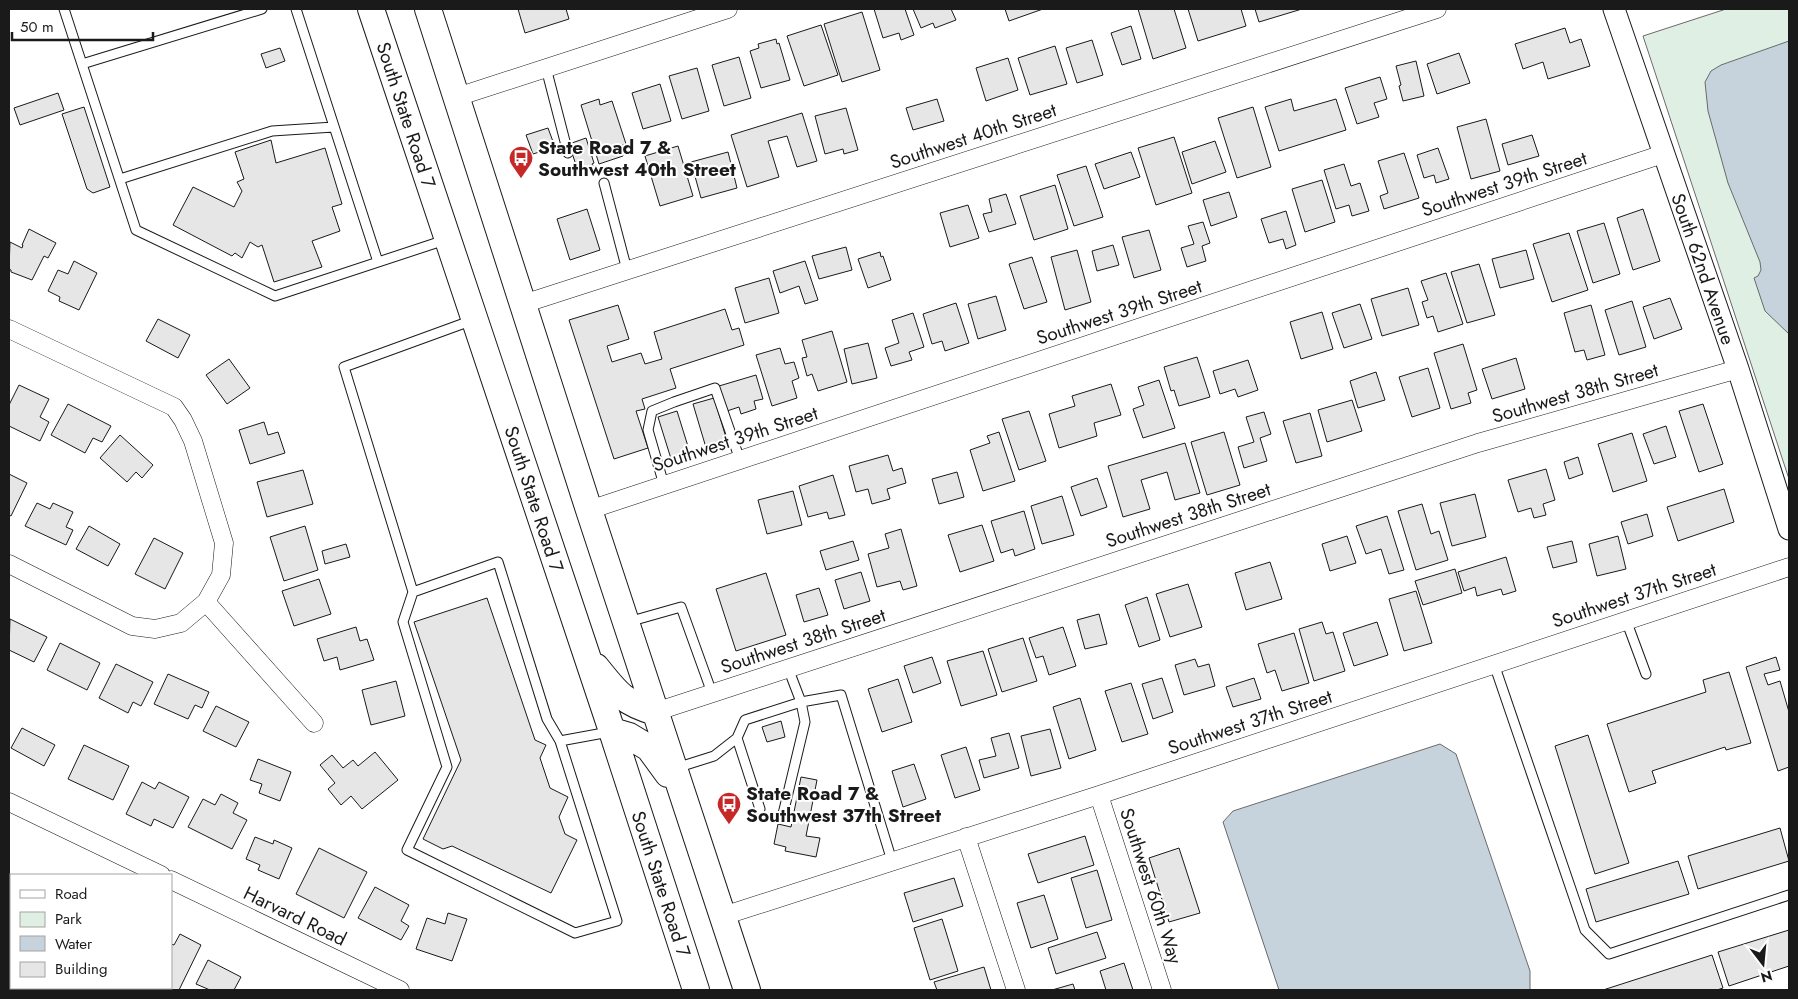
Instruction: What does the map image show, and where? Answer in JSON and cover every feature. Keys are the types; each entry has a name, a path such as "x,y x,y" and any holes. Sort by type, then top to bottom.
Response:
{"main road":[{"name":"South State Road 7","path":"371,9 612,731 694,988"},
{"path":"430,9 589,510 747,990"},
{"path":"586,654 618,694 636,706 655,712"},
{"path":"612,731 629,736 649,748 678,781"}],"street":[{"path":"457,97 728,9"},
{"name":"Southwest 40th Street","path":"523,304 1437,9"},
{"name":"South 62nd Avenue","path":"1614,9 1738,370 1789,529"},
{"name":"Southwest 39th Street","path":"589,510 1663,154"},
{"path":"9,329 174,407 183,420 193,441 224,543 221,575 206,602 181,623 154,629 132,626 9,564"},
{"name":"Southwest 38th Street","path":"655,712 1478,443 1738,370"},
{"name":"Southwest 37th Street","path":"722,916 1099,794 1789,566"},
{"path":"206,602 314,723"},
{"name":"Southwest 60th Way","path":"1099,794 1162,990"},
{"path":"9,802 159,874"},
{"path":"966,837 1016,990"},
{"name":"Harvard Road","path":"172,880 400,990"}],"lane":[{"path":"64,9 136,230 275,296 448,240"},
{"path":"82,64 248,11 262,9"},
{"path":"296,9 378,262"},
{"path":"546,68 568,154"},
{"path":"120,179 272,131 334,127"},
{"path":"604,183 627,270"},
{"path":"413,592 498,562 547,719 560,741 617,921 575,933 407,850 447,767 403,622 413,592 344,367 475,320"},
{"path":"664,484 648,430 652,411 715,388 740,460"},
{"path":"626,622 681,607 712,693"},
{"path":"1626,620 1646,674"},
{"path":"1494,664 1585,930 1608,954 1789,895"},
{"path":"783,814 805,722 801,702 788,668"},
{"path":"678,781 737,738 745,720 801,702 841,695 892,861"},
{"path":"560,741 612,731"},
{"path":"737,738 760,809"}],"green space":[{"path":"1726,9 1789,9 1789,479 1643,36"}],"water":[{"path":"1789,41 1789,334 1765,311 1754,278 1758,276 1761,270 1760,262 1728,183 1708,111 1705,82 1711,71 1721,65"},
{"path":"1440,744 1456,754 1530,971 1530,990 1279,990 1223,822 1233,811"}],"building":[{"path":"518,9 566,9 569,19 525,33"},
{"path":"874,9 905,9 914,35 901,40 899,33 883,38"},
{"path":"913,9 951,9 956,20 935,28 933,23 921,28"},
{"path":"1005,9 1043,9 1009,21"},
{"path":"1138,9 1174,9 1186,48 1153,59"},
{"path":"1188,9 1241,9 1246,26 1198,41"},
{"path":"1255,9 1302,9 1259,22"},
{"path":"862,12 880,70 842,82 824,24"},
{"path":"821,25 838,75 804,86 787,36"},
{"path":"1131,26 1141,59 1122,65 1111,33"},
{"path":"1565,28 1570,43 1581,39 1590,66 1548,79 1543,62 1523,69 1515,44"},
{"path":"776,39 777,44 779,43 790,80 761,88 750,51 759,48 758,44"},
{"path":"1092,40 1103,75 1077,83 1066,48"},
{"path":"1055,46 1067,84 1030,95 1018,58"},
{"path":"280,48 285,61 266,68 261,54"},
{"path":"1459,53 1470,83 1437,94 1427,64"},
{"path":"739,57 751,98 724,106 712,65"},
{"path":"1008,58 1018,90 986,101 976,68"},
{"path":"1416,61 1424,96 1403,101 1396,66"},
{"path":"697,68 709,111 682,119 669,76"},
{"path":"1380,77 1387,99 1374,103 1379,117 1357,124 1345,88"},
{"path":"660,84 671,121 643,129 632,93"},
{"path":"58,93 64,110 20,125 14,108"},
{"path":"599,99 600,105 612,101 626,144 620,146 623,156 599,164 581,105"},
{"path":"937,99 944,121 913,130 906,108"},
{"path":"1291,99 1294,111 1336,99 1346,130 1279,151 1265,107"},
{"path":"84,107 110,187 93,193 87,189 62,114"},
{"path":"1253,107 1271,167 1237,178 1218,118"},
{"path":"846,108 858,150 844,154 843,149 825,154 815,116"},
{"path":"802,113 817,161 797,167 787,136 768,141 779,177 747,187 731,135"},
{"path":"1486,119 1500,171 1471,179 1457,127"},
{"path":"548,128 555,147 533,154 526,135"},
{"path":"1532,135 1539,156 1508,165 1502,144"},
{"path":"1174,137 1192,193 1156,205 1138,148"},
{"path":"586,138 594,168 583,172 582,167 577,168 569,144"},
{"path":"271,140 276,163 325,148 342,204 332,207 340,231 312,241 322,267 274,282 262,245 258,247 250,242 242,258 235,253 232,256 173,225 193,187 234,207 242,191 237,182 244,179 235,152"},
{"path":"1215,141 1226,172 1192,184 1182,152"},
{"path":"678,146 693,196 660,206 645,156"},
{"path":"1438,148 1449,179 1436,183 1434,175 1424,178 1417,155"},
{"path":"728,152 737,188 701,198 691,162"},
{"path":"1131,152 1140,177 1104,189 1095,164"},
{"path":"1404,153 1419,198 1384,209 1380,196 1388,193 1378,161"},
{"path":"1344,164 1351,186 1360,183 1369,211 1352,216 1349,205 1336,209 1324,170"},
{"path":"1086,166 1103,217 1074,226 1057,175"},
{"path":"1322,180 1335,222 1305,232 1292,189"},
{"path":"1055,185 1068,229 1034,240 1020,196"},
{"path":"1229,192 1237,217 1211,226 1203,200"},
{"path":"1006,194 1016,224 989,232 983,214 992,212 989,199"},
{"path":"968,205 979,238 950,247 940,213"},
{"path":"587,209 600,250 570,260 557,219"},
{"path":"1643,209 1660,261 1633,270 1617,218"},
{"path":"1286,211 1296,245 1286,249 1283,239 1269,243 1261,219"},
{"path":"1203,222 1210,243 1202,246 1206,261 1187,267 1181,248 1194,244 1188,226"},
{"path":"1604,223 1620,274 1593,283 1577,231"},
{"path":"29,229 56,243 48,258 44,256 32,280 11,272 9,269 10,242 22,248"},
{"path":"1149,230 1161,270 1134,278 1122,237"},
{"path":"1569,233 1588,290 1552,302 1533,244"},
{"path":"1113,245 1119,265 1097,271 1092,251"},
{"path":"846,247 852,270 819,279 812,256"},
{"path":"1077,250 1091,302 1065,310 1051,257"},
{"path":"1526,250 1534,279 1500,288 1492,259"},
{"path":"880,252 891,280 868,288 858,259"},
{"path":"1032,257 1047,302 1024,309 1009,264"},
{"path":"74,261 97,273 79,310 59,301 60,297 48,291 58,270 68,274"},
{"path":"805,261 818,300 805,304 799,286 780,293 773,271"},
{"path":"1479,264 1495,315 1467,323 1451,272"},
{"path":"1446,273 1463,324 1438,332 1433,316 1427,318 1422,302 1428,300 1421,281"},
{"path":"769,278 779,313 745,323 735,288"},
{"path":"1408,288 1419,325 1382,336 1371,299"},
{"path":"996,296 1006,330 978,339 968,304"},
{"path":"1670,298 1682,329 1654,339 1643,307"},
{"path":"1632,301 1646,347 1619,355 1605,310"},
{"path":"956,303 969,343 945,351 942,341 932,344 923,314"},
{"path":"1360,304 1372,339 1344,348 1332,313"},
{"path":"618,305 629,339 607,346 612,362 641,353 645,364 662,359 654,332 725,309 732,330 739,328 744,345 670,369 676,388 642,399 645,409 636,411 648,448 614,459 569,320"},
{"path":"1591,305 1605,355 1587,360 1584,350 1575,352 1564,313"},
{"path":"1322,312 1333,349 1301,359 1290,322"},
{"path":"913,313 924,347 909,352 912,360 891,366 885,348 899,343 892,320"},
{"path":"158,319 190,335 178,358 146,341"},
{"path":"832,331 847,382 818,391 812,374 807,376 802,358 807,357 802,340"},
{"path":"868,343 877,378 852,384 844,349"},
{"path":"1463,344 1477,390 1468,393 1471,403 1451,409 1434,353"},
{"path":"780,348 785,364 794,362 799,378 792,381 797,398 772,406 756,355"},
{"path":"1197,357 1210,397 1179,406 1174,390 1171,391 1164,367"},
{"path":"1516,358 1525,389 1492,399 1482,369"},
{"path":"229,359 250,388 227,404 206,375"},
{"path":"1248,360 1258,390 1238,397 1235,389 1220,394 1213,371"},
{"path":"1428,368 1440,408 1412,417 1399,377"},
{"path":"1376,372 1385,400 1358,408 1350,381"},
{"path":"756,375 763,399 754,401 756,409 741,414 739,407 727,411 719,386"},
{"path":"1159,380 1175,428 1143,438 1133,409 1144,405 1138,387"},
{"path":"1111,384 1121,415 1094,423 1097,436 1059,448 1049,414 1075,406 1072,396"},
{"path":"19,385 49,399 40,417 49,422 40,441 9,426 9,405"},
{"path":"714,398 728,444 707,451 693,404"},
{"path":"1352,400 1362,431 1327,442 1318,410"},
{"path":"68,404 111,426 102,442 93,438 85,453 51,435"},
{"path":"1703,404 1723,464 1699,472 1679,411"},
{"path":"677,411 691,456 672,462 658,417"},
{"path":"1029,411 1046,461 1019,470 1002,419"},
{"path":"1264,412 1271,434 1260,438 1267,461 1244,468 1238,447 1254,442 1246,417"},
{"path":"1310,413 1322,456 1296,463 1283,421"},
{"path":"264,422 268,435 278,432 285,453 250,464 239,430"},
{"path":"1666,426 1676,457 1654,464 1643,434"},
{"path":"999,432 1015,481 983,491 970,450 990,443 987,436"},
{"path":"1224,432 1240,485 1207,495 1191,442"},
{"path":"1632,433 1647,481 1613,492 1598,444"},
{"path":"120,435 153,465 142,478 136,472 127,482 100,458"},
{"path":"1185,443 1200,493 1175,500 1167,472 1141,480 1150,509 1123,517 1108,466"},
{"path":"888,455 893,471 902,468 906,483 887,489 890,499 872,504 868,489 856,492 849,466"},
{"path":"1578,457 1583,474 1569,479 1564,462"},
{"path":"1546,469 1555,500 1543,504 1546,515 1534,518 1531,508 1518,512 1508,480"},
{"path":"303,470 313,504 267,517 257,482"},
{"path":"957,472 964,497 939,504 932,479"},
{"path":"9,474 27,483 11,516 9,515"},
{"path":"833,475 845,515 829,519 827,512 808,517 799,486"},
{"path":"1097,478 1107,507 1081,516 1071,487"},
{"path":"1724,489 1734,522 1678,541 1667,507"},
{"path":"793,491 802,525 767,534 758,500"},
{"path":"1475,494 1486,537 1452,546 1440,503"},
{"path":"1062,496 1074,535 1042,544 1031,506"},
{"path":"37,503 50,509 53,503 73,512 66,527 73,530 66,545 25,526"},
{"path":"1422,504 1431,534 1439,531 1448,560 1416,570 1398,511"},
{"path":"1024,511 1035,549 1015,556 1013,549 1001,553 991,521"},
{"path":"1647,514 1653,536 1628,544 1621,522"},
{"path":"1387,516 1404,570 1389,574 1381,549 1366,554 1356,526"},
{"path":"982,525 994,561 960,572 948,535"},
{"path":"89,526 120,544 108,566 76,549"},
{"path":"305,526 318,570 284,581 270,537"},
{"path":"901,529 917,586 903,590 900,581 877,587 868,554 889,548 885,534"},
{"path":"1347,536 1356,563 1330,571 1322,544"},
{"path":"1618,536 1626,569 1597,576 1589,544"},
{"path":"154,538 183,553 165,589 135,574"},
{"path":"853,541 859,560 826,570 820,551"},
{"path":"1572,541 1577,562 1553,568 1547,547"},
{"path":"346,544 350,557 325,564 322,551"},
{"path":"1506,557 1516,591 1503,595 1501,589 1477,596 1475,587 1464,591 1458,572"},
{"path":"1270,562 1282,599 1246,610 1235,573"},
{"path":"1455,569 1462,593 1423,605 1415,581"},
{"path":"861,572 870,601 844,609 835,580"},
{"path":"766,573 786,635 736,651 716,589"},
{"path":"319,579 331,614 294,626 282,591"},
{"path":"1188,584 1202,627 1170,637 1156,594"},
{"path":"819,588 828,615 804,622 796,595"},
{"path":"1416,591 1432,643 1404,651 1389,599"},
{"path":"1147,597 1160,640 1139,647 1125,605"},
{"path":"487,598 535,740 546,745 540,758 550,788 568,797 559,817 565,834 577,840 551,893 452,846 443,849 423,839 461,760 414,622"},
{"path":"1099,614 1107,644 1085,649 1077,620"},
{"path":"10,619 47,637 34,662 9,650"},
{"path":"1322,622 1326,634 1333,632 1345,671 1314,681 1299,629"},
{"path":"1377,622 1388,655 1354,666 1343,633"},
{"path":"356,627 360,641 367,639 374,660 340,670 337,657 324,661 317,639"},
{"path":"1063,627 1076,666 1049,675 1043,656 1036,658 1029,638"},
{"path":"1294,633 1309,683 1282,691 1275,670 1267,673 1258,644"},
{"path":"1023,638 1037,681 1002,692 988,649"},
{"path":"60,643 100,663 87,690 47,670"},
{"path":"983,651 997,695 961,706 947,661"},
{"path":"932,657 941,683 913,693 904,666"},
{"path":"1776,657 1780,670 1764,674 1768,685 1780,681 1789,712 1789,767 1778,771 1746,667"},
{"path":"1195,659 1198,667 1209,664 1215,686 1184,695 1175,665"},
{"path":"116,664 153,682 141,706 133,702 128,713 99,698"},
{"path":"1729,672 1751,743 1726,750 1725,747 1652,771 1656,783 1629,792 1607,724 1706,692 1703,680"},
{"path":"168,674 209,692 202,708 195,705 188,719 154,704"},
{"path":"1162,678 1173,712 1153,719 1142,684"},
{"path":"1254,678 1261,699 1233,707 1226,687"},
{"path":"898,679 912,722 882,732 868,689"},
{"path":"396,681 405,716 371,725 362,690"},
{"path":"1131,683 1148,734 1122,742 1105,691"},
{"path":"1080,698 1096,750 1069,759 1053,707"},
{"path":"216,706 249,722 236,747 203,731"},
{"path":"781,721 785,737 767,742 762,727"},
{"path":"22,728 55,745 44,766 11,748"},
{"path":"1050,729 1061,768 1031,776 1021,736"},
{"path":"1009,733 1019,768 984,778 979,760 996,756 991,738"},
{"path":"1588,735 1629,863 1595,874 1555,746"},
{"path":"84,745 129,766 113,800 68,779"},
{"path":"966,747 980,790 955,798 941,755"},
{"path":"375,752 398,780 362,809 351,796 341,805 328,789 335,783 320,765 332,755 343,768 353,760 358,766"},
{"path":"258,759 291,772 280,801 259,793 262,784 250,780"},
{"path":"914,764 926,799 903,807 892,771"},
{"path":"801,777 817,780 806,836 820,838 816,857 785,851 786,847 774,844 778,824 791,827"},
{"path":"142,782 155,789 159,782 189,797 173,828 154,819 151,826 126,814"},
{"path":"221,794 238,803 233,813 247,820 232,849 188,827 203,799 215,805"},
{"path":"1780,828 1789,861 1698,889 1688,856"},
{"path":"1085,836 1094,865 1038,883 1028,854"},
{"path":"255,837 273,844 274,840 292,848 279,879 258,870 260,865 246,859"},
{"path":"319,848 367,872 344,918 296,894"},
{"path":"1179,848 1200,913 1169,922 1149,858"},
{"path":"1678,861 1689,894 1596,922 1586,889"},
{"path":"1097,870 1112,920 1086,928 1071,878"},
{"path":"954,878 963,906 913,922 904,893"},
{"path":"375,887 409,905 401,921 409,926 401,940 358,918"},
{"path":"1044,895 1058,939 1031,948 1017,903"},
{"path":"448,913 467,919 452,961 416,949 427,918 445,924"},
{"path":"942,919 958,971 930,980 914,928"},
{"path":"1789,930 1789,966 1729,986 1718,952"},
{"path":"1097,932 1106,958 1056,974 1048,948"},
{"path":"180,934 201,945 179,990 146,989 172,989 172,944 174,945"},
{"path":"1712,955 1723,988 1717,990 1603,990"},
{"path":"208,960 241,977 234,990 210,990 196,984"},
{"path":"1124,963 1133,990 1106,990 1100,971"},
{"path":"984,967 991,990 937,990 934,982"},
{"path":"1073,984 1075,990 1052,990"}],"place":[{"name":"State Road 7 & Southwest 40th Street","path":"521,179"},
{"name":"State Road 7 & Southwest 37th Street","path":"729,825"}]}
